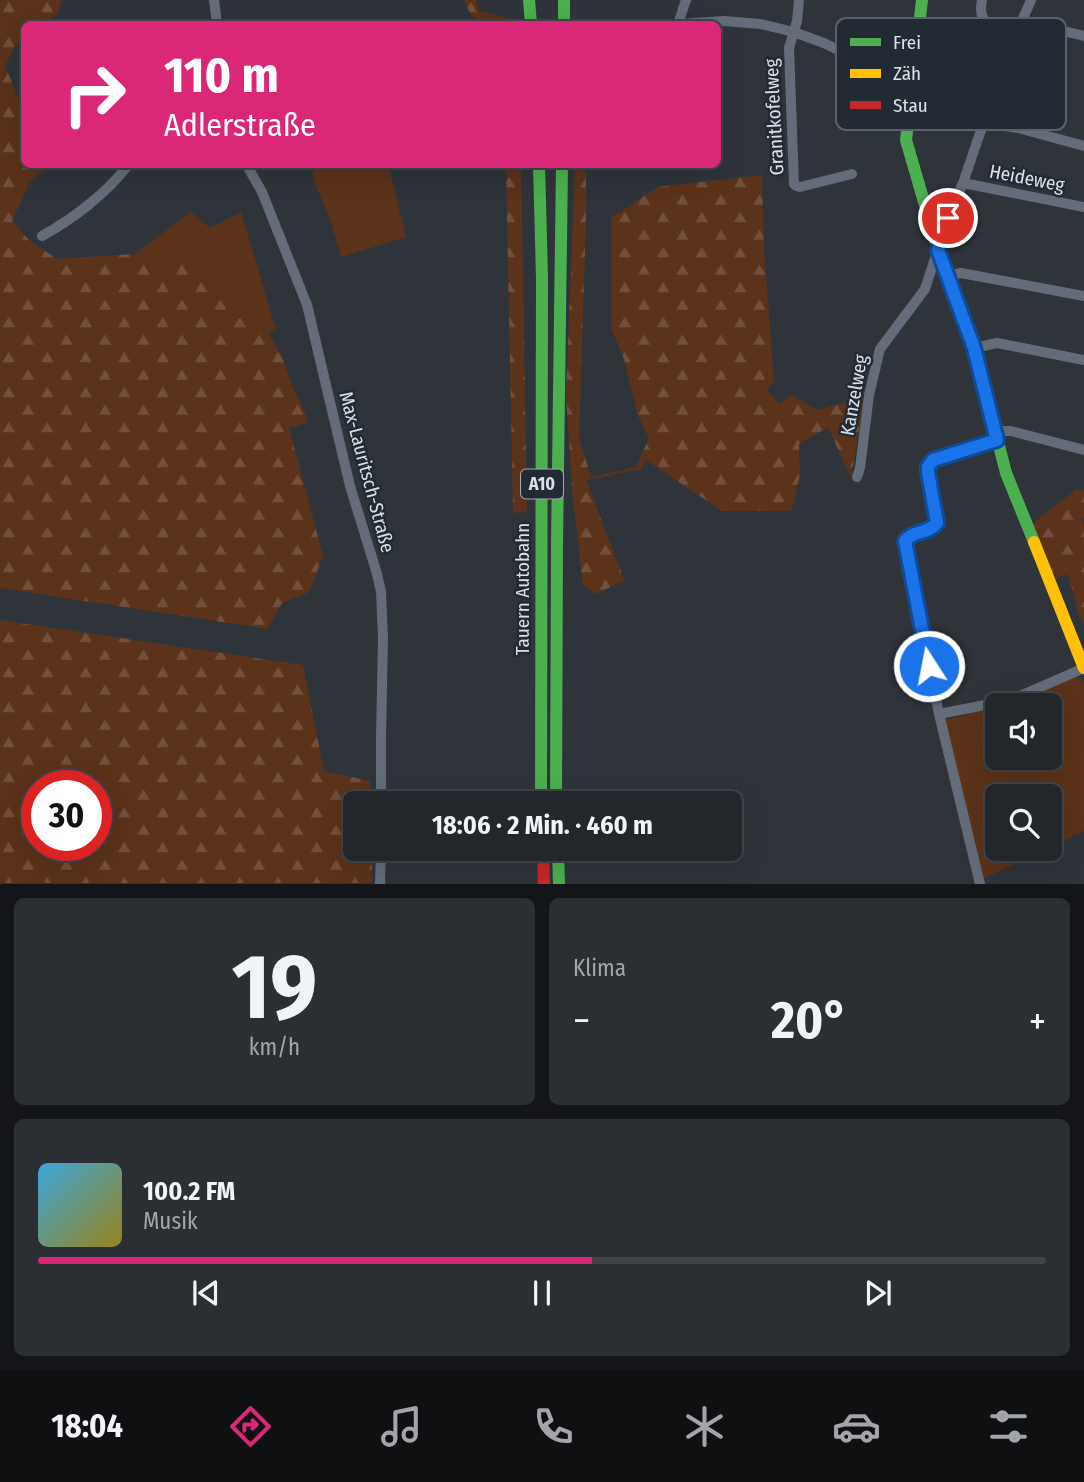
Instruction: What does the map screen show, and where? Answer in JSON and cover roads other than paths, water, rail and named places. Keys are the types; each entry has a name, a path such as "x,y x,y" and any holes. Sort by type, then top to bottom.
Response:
{"main road":[{"path":"529,0 531,21"},
{"path":"564,0 564,21"},
{"path":"920,18 922,0"},
{"path":"907,130 906,140 938,250 974,348 1006,473 1084,668"},
{"name":"Tauern Autobahn","path":"539,168 542,278 541,791"},
{"name":"Tauern Autobahn","path":"556,791 562,168"},
{"path":"543,861 544,884"},
{"path":"558,861 559,884"}],"street":[{"path":"214,0 218,21"},
{"path":"680,21 686,0"},
{"path":"794,32 799,0"},
{"path":"982,0 984,18"},
{"name":"Kanzelweg","path":"1023,18 1031,0"},
{"path":"721,21 760,24 794,32 836,49"},
{"name":"Granitkofelweg","path":"794,32 789,48 794,184 800,187 852,174"},
{"path":"1066,32 1084,36"},
{"name":"Kanzelweg","path":"857,477 869,395 880,349 925,289 948,218 982,130"},
{"path":"1025,130 1084,146"},
{"path":"42,236 71,220 126,168"},
{"name":"Max-Lauritsch-Straße","path":"248,168 262,192 307,304 349,486 377,574 383,638 381,791"},
{"name":"Heideweg","path":"963,183 1084,207"},
{"path":"947,276 961,273 1084,296"},
{"path":"974,348 997,344 1084,360"},
{"path":"980,884 939,714 905,541 911,535 930,529 937,523 928,472 933,460 1011,430 1084,450"},
{"path":"939,714 1011,700 1084,668"},
{"path":"380,884 381,861"}]}
